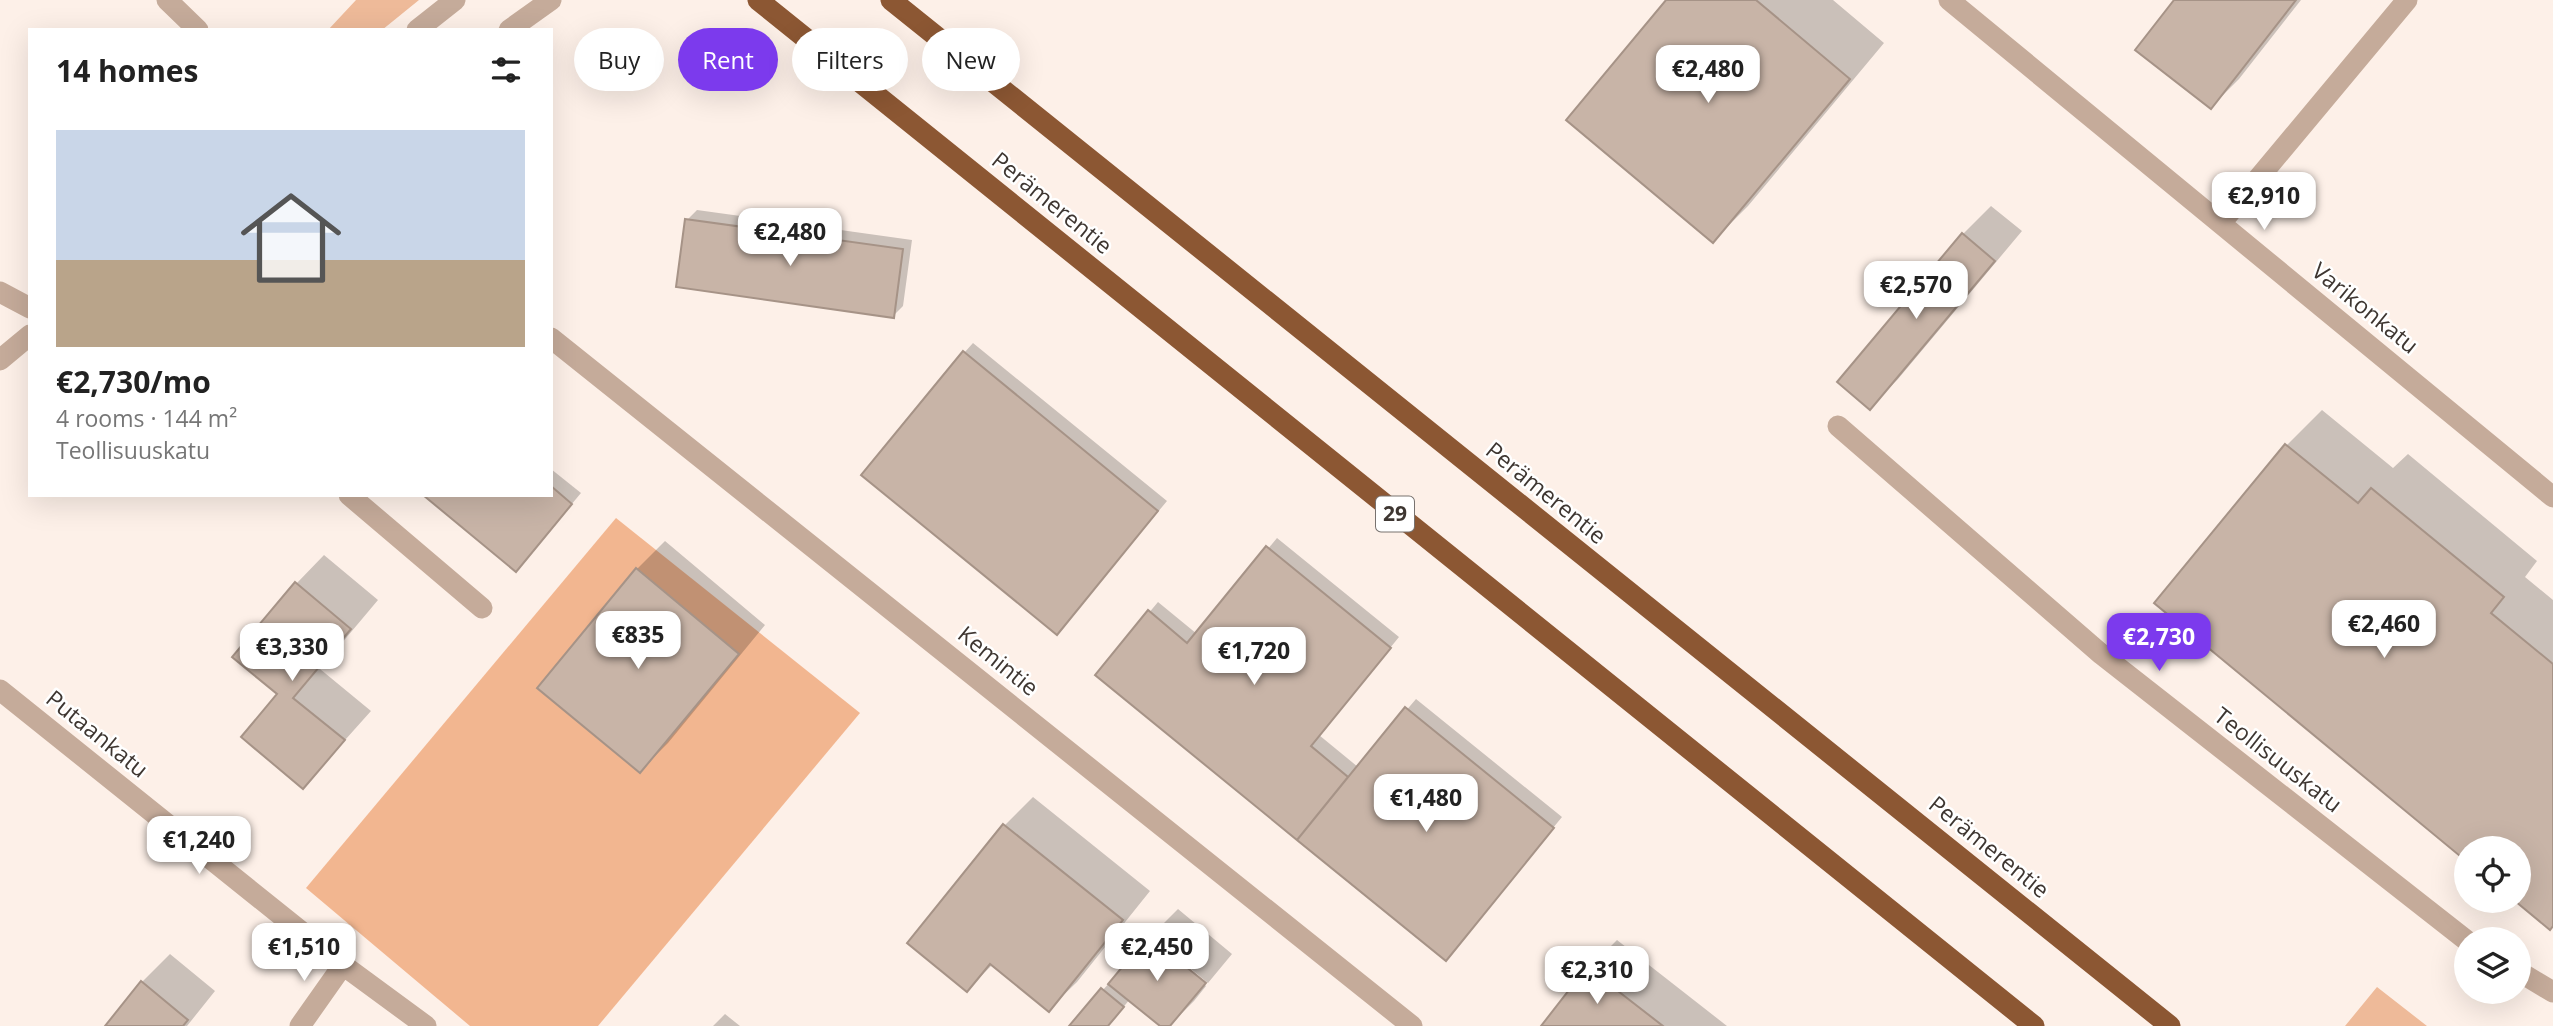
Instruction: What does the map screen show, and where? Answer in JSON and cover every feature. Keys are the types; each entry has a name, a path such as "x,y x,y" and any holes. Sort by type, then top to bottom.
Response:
{"highway":[{"name":"Perämerentie","path":"758,0 2034,1026"},
{"name":"Perämerentie","path":"891,0 2170,1026"}],"street":[{"path":"167,0 196,28"},
{"path":"420,28 455,0"},
{"path":"512,28 551,0"},
{"name":"Varikonkatu","path":"1949,0 2553,497"},
{"path":"2221,223 2407,0"},
{"path":"0,292 28,307"},
{"path":"0,360 28,337"},
{"name":"Kemintie","path":"553,340 1412,1026"},
{"name":"Teollisuuskatu","path":"1838,426 2101,653 2454,931"},
{"path":"351,497 482,608"},
{"name":"Putaankatu","path":"0,690 342,965 426,1026"},
{"path":"300,1026 342,965"},
{"path":"2531,979 2553,992"}],"shaded area":[{"path":"356,0 419,0 384,28 330,28"},
{"path":"616,518 860,713 598,1026 470,1026 306,888"},
{"path":"2377,987 2427,1026 2345,1026"}],"building":[{"path":"1666,0 1756,0 1850,79 1713,243 1566,120"},
{"path":"2174,0 2296,0 2211,109 2135,50"},
{"path":"685,219 903,249 894,318 676,287"},
{"path":"1962,233 1995,261 1870,410 1837,382"},
{"path":"963,351 1158,511 1057,635 861,475"},
{"path":"2285,444 2358,503 2371,488 2504,597 2491,613 2553,664 2553,926 2550,930 2529,913 2531,836 2454,836 2454,851 2154,603"},
{"path":"553,488 572,504 516,572 425,497 553,497"},
{"path":"1266,546 1391,648 1311,746 1348,777 1297,840 1095,675 1148,610 1187,643"},
{"path":"636,568 739,654 640,773 537,688"},
{"path":"295,582 351,629 293,698 345,740 303,789 241,737 277,694 232,657"},
{"path":"1405,707 1554,828 1446,961 1297,840"},
{"path":"1003,824 1123,920 1049,1012 990,964 967,992 907,943"},
{"path":"1148,936 1206,983 1170,1026 1160,1026 1108,984"},
{"path":"1587,967 1663,1026 1541,1026"},
{"path":"141,981 188,1020 183,1026 105,1026"},
{"path":"1101,988 1124,1007 1108,1026 1069,1026"}]}
